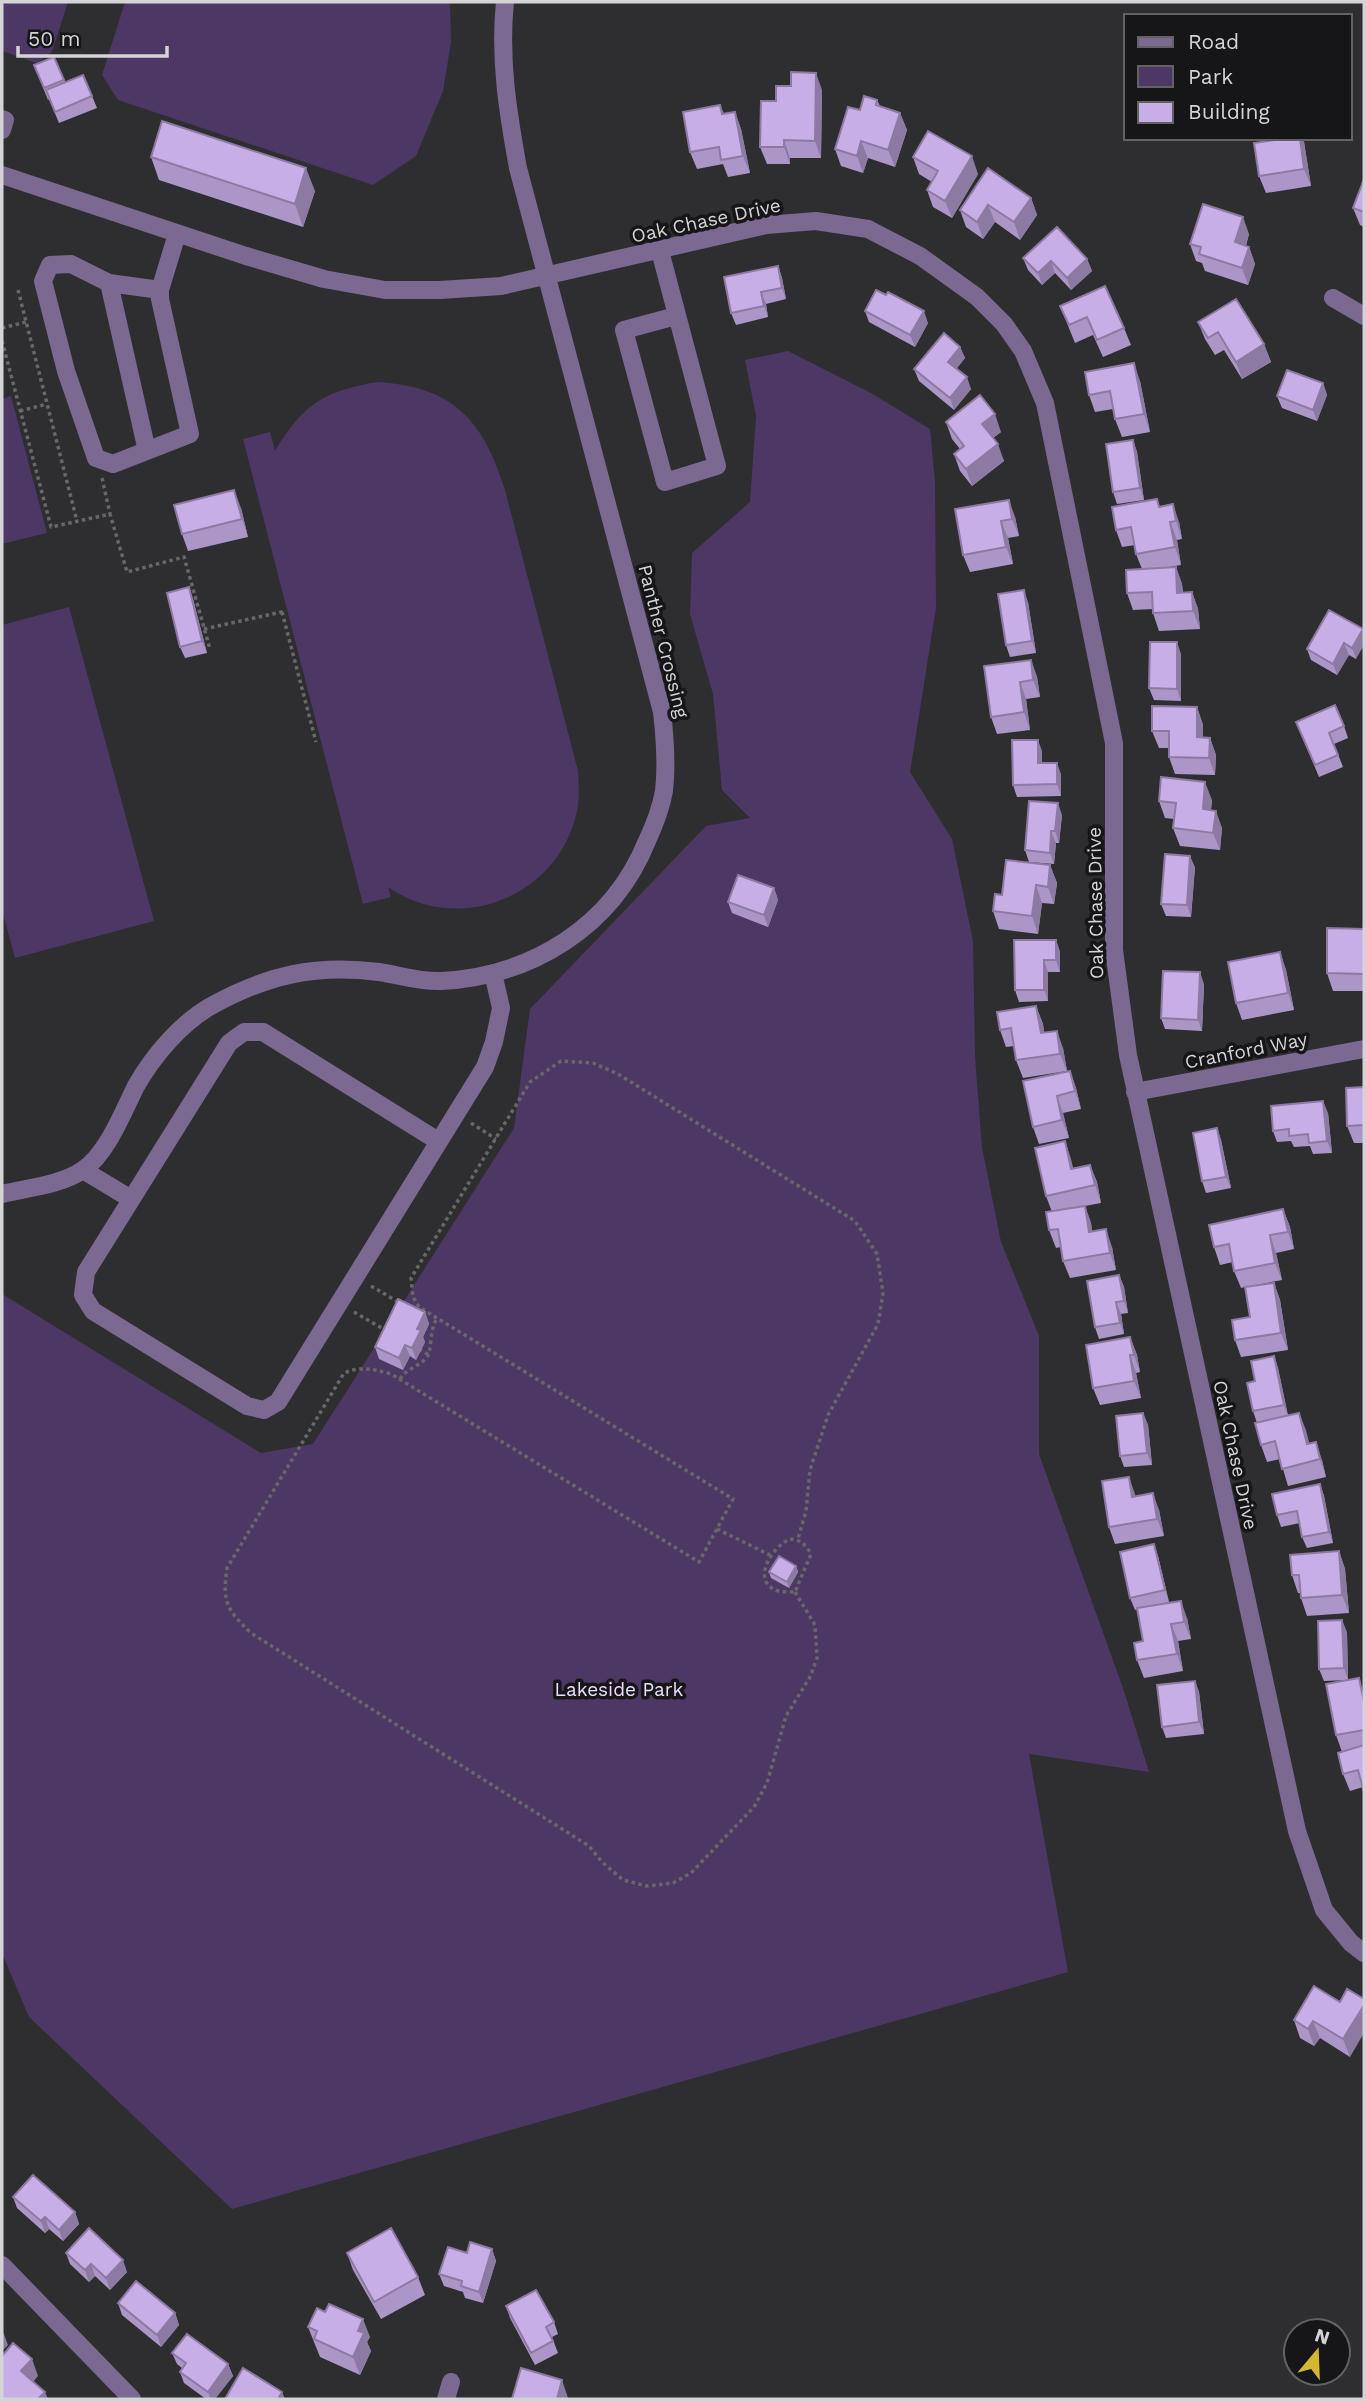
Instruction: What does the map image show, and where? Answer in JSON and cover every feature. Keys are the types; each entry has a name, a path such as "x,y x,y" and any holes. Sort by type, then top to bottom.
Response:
{"street":[{"name":"Panther Crossing","path":"83,1170 110,1137 138,1083 158,1055 198,1014 234,993 270,979 307,970 381,972 410,980 438,981 493,973 522,965 549,952 599,915 620,891 639,862 652,829 663,792 666,751 662,712 518,168 507,106 502,31 505,2"},
{"path":"2,119 5,120 2,130"},
{"name":"Oak Chase Drive","path":"2,175 177,234 324,279 385,290 501,286 766,225 816,221 868,229 920,256 977,297 1004,324 1023,351 1045,403 1114,743 1114,950 1121,1014 1135,1092 1297,1831 1324,1910 1351,1943 1364,1953"},
{"path":"160,290 109,284 71,264 50,264 43,281 66,371 98,458 113,464 190,434 160,299 160,290 177,234"},
{"path":"660,251 717,466 665,482 624,330 677,316"},
{"path":"109,284 147,451"},
{"path":"1333,298 1364,316"},
{"path":"438,1141 263,1032 244,1032 229,1043 86,1272 83,1295 93,1311 247,1406 264,1410 278,1402 485,1066 494,1042 501,1009 493,973"},
{"name":"Cranford Way","path":"1135,1092 1364,1049"},
{"path":"2,1194 58,1180 83,1170 131,1199"},
{"path":"2,2265 132,2399"}],"path":[{"path":"18,290 77,522"},
{"path":"2,328 26,322"},
{"path":"2,341 51,527 110,513"},
{"path":"20,411 47,404"},
{"path":"98,458 127,572 184,557 210,649"},
{"path":"204,629 284,611 316,742"},
{"path":"795,1592 814,1625 817,1658 810,1677 786,1716 767,1783 754,1807 691,1873 673,1883 647,1886 623,1880 602,1862 589,1846 251,1633 231,1614 224,1588 227,1568 344,1374 355,1369 373,1368 400,1379 699,1562 733,1499 419,1307 413,1297 411,1278 530,1082 561,1061 593,1063 618,1074 855,1222 877,1254 883,1293 878,1324 828,1415 810,1469 806,1511 798,1539"},
{"path":"469,1122 496,1139"},
{"path":"369,1285 401,1304 395,1313"},
{"path":"352,1311 396,1336"},
{"path":"400,1379 407,1370 429,1354 429,1336 437,1318"},
{"path":"385,1330 389,1323"},
{"path":"418,1348 429,1354"},
{"path":"717,1529 770,1555"},
{"path":"798,1539 807,1546 811,1554 795,1592 779,1591 771,1587 765,1578 765,1569 770,1555 782,1542 798,1539"}],"green space":[{"path":"2,2 68,2 52,52 37,63 2,51"},
{"path":"125,2 450,2 451,42 443,91 416,156 373,185 118,100 102,75"},
{"name":"Lakeside Park","path":"788,351 871,393 930,429 935,482 936,608 910,772 952,839 973,941 975,1057 982,1147 1001,1242 1039,1336 1039,1454 1124,1691 1149,1772 1029,1754 1068,1972 232,2209 29,2017 2,1953 2,1294 261,1453 313,1444 514,1128 530,1009 706,826 750,818 722,790 713,694 690,614 692,553 750,502 756,416 745,360"},
{"path":"378,382 427,391 446,400 462,412 487,444 505,490 578,771 579,789 575,819 563,847 546,870 524,888 499,901 471,908 443,908 415,901 388,887 391,897 363,904 243,439 270,432 275,451 295,422 317,402 343,390"},
{"path":"11,396 47,533 2,544 2,399"},
{"path":"69,607 154,921 15,958 2,910 2,625"}],"building":[{"path":"54,57 64,80 44,88 34,65"},
{"path":"791,72 816,73 815,141 784,140 784,147 760,147 761,101 776,101 776,86 791,86"},
{"path":"83,75 92,96 55,112 46,90"},
{"path":"864,96 877,100 876,105 900,113 888,150 861,141 857,156 835,149 848,107 860,110"},
{"path":"720,105 722,114 735,112 743,156 721,160 719,147 690,152 683,112"},
{"path":"162,121 306,168 295,204 151,157"},
{"path":"928,131 972,156 945,201 927,190 938,171 913,157"},
{"path":"1300,140 1304,169 1259,176 1254,143"},
{"path":"988,168 1031,198 1014,222 988,205 977,222 960,210"},
{"path":"1364,179 1364,212 1353,208"},
{"path":"1203,204 1243,217 1235,242 1249,247 1242,268 1199,254 1201,247 1190,244"},
{"path":"1057,227 1087,259 1067,278 1051,261 1038,273 1023,258"},
{"path":"778,266 782,288 761,292 764,306 731,313 724,277"},
{"path":"1105,286 1124,328 1097,340 1087,317 1069,325 1060,306"},
{"path":"876,290 886,295 888,292 924,311 910,335 865,311"},
{"path":"1236,299 1264,344 1236,362 1218,332 1208,338 1198,322"},
{"path":"944,333 960,347 948,362 967,377 950,398 914,369"},
{"path":"1134,363 1144,414 1115,419 1110,391 1089,395 1085,372"},
{"path":"1287,370 1323,383 1313,410 1277,396"},
{"path":"980,395 995,414 982,424 998,444 966,469 954,454 964,446 946,422"},
{"path":"1133,440 1140,488 1113,492 1106,444"},
{"path":"234,490 242,519 182,534 174,505"},
{"path":"1157,499 1159,507 1173,504 1176,521 1170,522 1175,547 1136,554 1131,527 1116,530 1112,507"},
{"path":"1009,500 1012,519 1001,521 1006,547 963,555 955,509"},
{"path":"1176,567 1177,593 1192,592 1193,611 1153,613 1152,592 1127,593 1126,570"},
{"path":"189,587 202,641 180,647 167,593"},
{"path":"1024,590 1032,641 1006,645 998,594"},
{"path":"1329,610 1363,629 1352,648 1344,643 1333,664 1307,649"},
{"path":"1150,642 1177,642 1177,689 1149,688"},
{"path":"1031,660 1033,680 1020,682 1024,712 991,717 984,666"},
{"path":"1335,705 1344,726 1329,733 1338,755 1315,765 1296,722"},
{"path":"1152,706 1197,707 1197,737 1210,738 1209,758 1169,757 1169,731 1152,731"},
{"path":"1012,740 1038,740 1038,763 1057,763 1057,784 1013,785"},
{"path":"1161,777 1205,782 1203,809 1216,811 1213,833 1173,828 1176,803 1159,801"},
{"path":"1029,801 1058,803 1055,831 1051,831 1050,853 1025,850"},
{"path":"1165,854 1190,856 1187,905 1161,904"},
{"path":"1006,860 1050,865 1048,887 1036,885 1032,916 993,911 995,894 1002,895"},
{"path":"738,875 774,888 764,915 728,902"},
{"path":"1327,928 1364,929 1364,974 1327,973"},
{"path":"1014,940 1056,940 1056,960 1044,960 1044,990 1015,990"},
{"path":"1280,952 1288,993 1236,1003 1228,962"},
{"path":"1163,971 1200,972 1198,1020 1161,1018"},
{"path":"1036,1006 1041,1033 1057,1031 1060,1054 1016,1060 1011,1028 1000,1030 997,1012"},
{"path":"1070,1071 1075,1091 1057,1096 1062,1120 1033,1127 1023,1081"},
{"path":"1364,1087 1364,1125 1347,1126 1346,1088"},
{"path":"1323,1101 1327,1141 1309,1143 1308,1134 1289,1136 1289,1129 1273,1131 1271,1106"},
{"path":"1217,1128 1226,1177 1202,1181 1193,1133"},
{"path":"1065,1141 1071,1169 1090,1165 1095,1185 1046,1196 1035,1148"},
{"path":"1085,1206 1089,1232 1106,1229 1110,1253 1063,1261 1058,1229 1049,1230 1046,1212"},
{"path":"1283,1209 1288,1232 1270,1235 1275,1263 1234,1271 1229,1244 1214,1247 1209,1225"},
{"path":"1119,1275 1124,1301 1116,1302 1120,1323 1095,1327 1087,1281"},
{"path":"1274,1283 1281,1333 1235,1340 1232,1320 1250,1317 1245,1287"},
{"path":"398,1299 425,1312 417,1329 421,1330 412,1348 405,1345 399,1358 375,1347"},
{"path":"1130,1337 1134,1355 1130,1355 1134,1381 1093,1388 1086,1345"},
{"path":"1274,1356 1284,1405 1253,1411 1247,1383 1255,1381 1251,1361"},
{"path":"1143,1413 1147,1453 1120,1456 1116,1416"},
{"path":"1299,1413 1307,1444 1316,1442 1320,1459 1282,1469 1275,1441 1261,1445 1255,1423"},
{"path":"1129,1477 1132,1497 1153,1493 1157,1519 1109,1527 1102,1481"},
{"path":"1320,1484 1329,1532 1302,1537 1297,1511 1277,1515 1272,1494"},
{"path":"1154,1544 1165,1590 1130,1598 1120,1552"},
{"path":"1339,1551 1342,1595 1301,1598 1299,1575 1292,1575 1290,1555"},
{"path":"779,1556 796,1566 787,1582 769,1572"},
{"path":"1181,1601 1184,1622 1171,1624 1177,1654 1137,1660 1134,1643 1143,1641 1137,1608"},
{"path":"1342,1620 1344,1668 1319,1669 1318,1621"},
{"path":"1359,1678 1364,1702 1364,1730 1336,1735 1326,1684"},
{"path":"1195,1681 1199,1722 1162,1727 1157,1685"},
{"path":"1364,1745 1364,1792 1358,1770 1343,1774 1338,1753"},
{"path":"1314,1986 1340,2002 1347,1989 1364,1999 1364,2005 1343,2039 1313,2021 1308,2029 1294,2020"},
{"path":"33,2175 75,2212 59,2230 45,2217 41,2221 13,2197"},
{"path":"89,2228 123,2260 106,2278 91,2264 85,2270 66,2253"},
{"path":"391,2228 418,2277 374,2302 347,2253"},
{"path":"470,2242 492,2249 479,2292 461,2286 462,2281 439,2274 448,2247 467,2253"},
{"path":"136,2281 175,2313 157,2335 118,2303"},
{"path":"536,2290 554,2322 546,2327 553,2341 531,2353 506,2306"},
{"path":"329,2304 363,2319 358,2331 364,2333 353,2357 314,2339 317,2331 308,2327 317,2308 325,2312"},
{"path":"187,2334 228,2364 208,2392 180,2372 186,2363 172,2353"},
{"path":"13,2343 32,2359 21,2371 45,2392 38,2399 2,2399 2,2356"},
{"path":"243,2368 282,2392 278,2399 225,2399"},
{"path":"521,2368 562,2380 557,2399 512,2399"}]}
